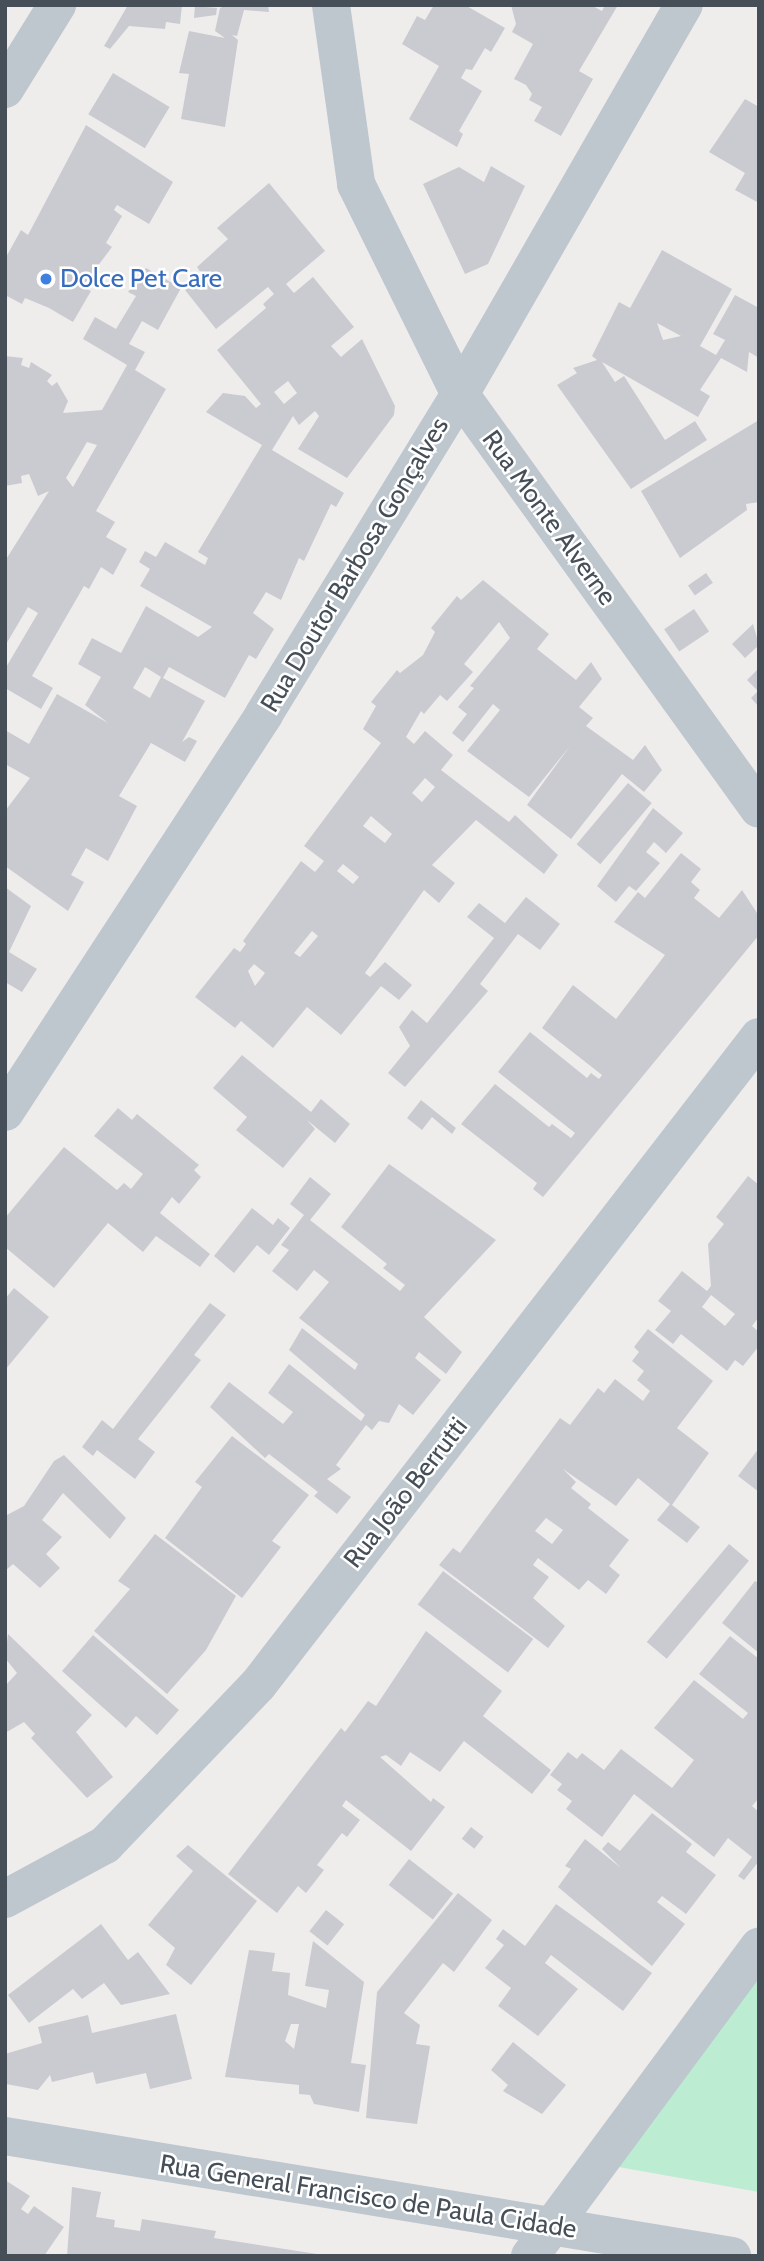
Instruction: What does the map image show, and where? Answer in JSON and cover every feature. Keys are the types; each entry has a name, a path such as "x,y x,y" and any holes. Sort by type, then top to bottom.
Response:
{"street":[{"path":"5,89 57,5"},
{"name":"Rua Monte Alverne","path":"331,5 356,184 460,394 759,809"},
{"name":"Rua Doutor Barbosa Gonçalves","path":"5,1112 264,714 460,394 684,5"},
{"name":"Rua João Berrutti","path":"5,1899 105,1845 258,1685 759,1037"},
{"path":"540,2241 759,1947"},
{"name":"Rua General Francisco de Paula Cidade","path":"5,2136 540,2241 732,2256"}],"green space":[{"path":"759,1978 759,2192 613,2166"}],"building":[{"path":"128,5 182,5 180,24 166,22 165,29 129,26 110,49 104,46"},
{"path":"227,5 268,5 269,12 244,10 237,36 232,35 238,40 225,127 181,119 189,74 179,73 189,31 225,38 215,31 220,8"},
{"path":"434,5 465,5 505,28 491,52 485,48 472,70 466,69 461,78 482,91 459,131 463,134 457,147 409,119 439,66 402,44 417,16 425,20"},
{"path":"511,5 591,5 602,11 605,5 618,5 579,71 593,79 561,136 534,121 542,107 529,100 532,94 526,85 514,79 533,44 512,32 516,24"},
{"path":"195,6 217,8 216,15 194,18"},
{"path":"113,73 170,107 145,148 88,114"},
{"path":"745,99 759,107 759,203 735,190 745,173 709,152"},
{"path":"86,125 173,182 149,224 117,205 114,210 122,216 106,243 112,247 82,287 91,291 73,322 25,298 22,304 5,295 5,259 21,230 28,235"},
{"path":"491,166 525,186 488,264 465,274 423,184 459,167 484,182"},
{"path":"269,183 325,251 286,284 294,293 313,277 354,327 331,346 341,357 362,339 395,406 394,415 347,478 298,449 319,416 315,411 299,425 293,416 272,450 344,493 336,507 331,504 304,561 299,558 281,600 266,592 253,613 274,629 256,659 249,655 225,698 169,667 163,678 205,701 182,742 189,737 197,741 185,762 151,743 119,796 137,806 108,861 86,848 71,875 84,882 68,911 5,866 5,811 30,778 5,764 5,730 29,744 57,694 108,723 85,705 101,677 78,664 92,638 121,653 146,606 198,637 212,627 140,586 150,569 139,562 145,551 156,557 165,542 205,565 208,558 198,552 262,445 206,412 223,393 245,396 256,408 261,404 217,350 266,308 263,304 274,294 268,287 216,329 185,290 203,276 197,267 228,239 217,228","holes":["288,381 297,393 284,404 274,392","145,667 161,677 150,698 133,688"]},
{"path":"662,250 732,289 700,346 716,355 725,340 713,334 735,295 759,308 759,358 749,352 747,372 721,358 700,390 710,396 698,417 602,362 615,382 624,376 665,440 695,421 707,440 631,489 557,385 577,373 573,368 597,360 592,356 619,302 630,308","holes":["657,323 681,336 663,340"]},
{"path":"146,268 181,288 158,330 142,321 129,344 145,352 135,370 166,389 96,511 115,522 106,537 127,549 113,575 101,567 89,589 84,586 32,676 53,688 41,709 5,688 5,669 38,613 28,607 5,646 5,561 49,491 38,496 29,474 21,476 22,483 5,486 5,356 23,358 21,365 29,368 31,362 52,375 47,381 52,386 57,382 68,401 63,413 102,410 127,365 83,339 95,317 116,329 136,296 128,292","holes":["87,442 97,445 73,487 66,478"]},
{"path":"759,420 759,502 746,504 747,510 680,558 641,491"},
{"path":"706,573 713,583 695,595 688,586"},
{"path":"483,580 549,634 537,649 576,680 591,662 602,679 579,707 593,718 586,726 633,760 645,745 662,770 644,792 622,774 571,839 527,805 570,746 529,797 467,751 500,710 493,704 463,742 452,733 467,714 458,707 474,688 470,686 510,638 499,622 464,664 473,672 447,701 440,695 424,714 421,711 406,737 414,744 425,731 453,755 441,770 509,822 515,815 558,855 544,874 476,820 432,865 455,883 439,903 424,890 365,973 370,977 385,962 412,985 399,1000 381,986 341,1035 307,1007 273,1048 241,1021 235,1028 195,997 234,948 240,952 246,944 243,941 301,861 315,872 324,861 304,846 381,743 363,729 376,706 371,702 397,670 400,673 423,655 435,632 431,628 457,596 461,600","holes":["425,778 435,787 422,802 412,793","371,816 392,834 385,843 363,826","343,864 359,877 353,884 337,871","312,931 318,936 300,957 294,953","254,964 265,973 255,986 248,971"]},
{"path":"694,609 709,631 679,652 664,629"},
{"path":"753,624 759,645 745,658 732,644"},
{"path":"759,668 759,707 751,698 758,691 747,680"},
{"path":"628,783 652,803 600,864 577,844"},
{"path":"653,808 683,833 666,853 654,842 646,852 660,863 636,891 629,886 616,902 597,886"},
{"path":"681,853 701,869 691,882 700,890 694,898 719,918 742,890 759,916 759,935 543,1197 533,1189 537,1183 461,1124 495,1084 549,1127 552,1124 571,1138 575,1133 498,1072 530,1032 587,1078 591,1073 599,1079 602,1075 542,1028 573,985 616,1019 665,955 614,922 638,892 645,898"},
{"path":"5,887 31,906 9,952 37,969 22,992 5,982"},
{"path":"526,897 560,924 540,950 518,934 480,984 488,991 405,1087 388,1073 410,1046 399,1027 412,1010 427,1023 494,938 467,917 479,903 505,923"},
{"path":"242,1055 311,1112 321,1099 350,1124 335,1143 307,1120 315,1129 283,1168 236,1130 247,1117 213,1088"},
{"path":"421,1100 456,1128 452,1134 432,1117 422,1130 407,1118"},
{"path":"118,1108 132,1120 137,1114 199,1165 194,1170 201,1177 179,1204 172,1197 160,1213 210,1254 200,1267 156,1236 143,1252 108,1223 54,1288 5,1247 5,1218 64,1147 117,1190 124,1183 131,1189 143,1174 94,1136"},
{"path":"389,1164 496,1240 424,1317 462,1352 446,1374 419,1352 415,1358 441,1380 413,1415 399,1404 389,1423 379,1421 372,1430 366,1425 336,1465 341,1469 327,1479 351,1497 337,1514 314,1496 318,1492 269,1454 265,1458 210,1407 229,1382 283,1424 293,1412 268,1393 289,1364 361,1421 365,1415 289,1350 302,1328 355,1370 358,1364 299,1318 329,1282 314,1270 297,1291 272,1271 289,1250 281,1245 304,1215 290,1204 310,1177 331,1194 310,1220 400,1291 405,1285 383,1268 387,1264 341,1227"},
{"path":"748,1176 759,1185 759,1317 752,1326 759,1332 759,1346 743,1366 735,1360 727,1371 681,1334 673,1344 655,1330 671,1311 658,1301 682,1271 707,1291 711,1286 708,1244 724,1224 716,1217","holes":["711,1295 735,1314 725,1326 702,1307"]},
{"path":"252,1208 273,1225 278,1218 290,1228 269,1255 257,1245 234,1273 214,1256"},
{"path":"14,1288 49,1317 5,1370 5,1299"},
{"path":"210,1303 226,1315 194,1355 201,1360 138,1439 155,1452 135,1479 97,1450 93,1456 82,1447 102,1420 113,1429"},
{"path":"648,1329 713,1381 677,1428 709,1453 672,1505 700,1527 687,1543 657,1520 670,1504 638,1478 616,1506 563,1469 576,1482 571,1488 591,1504 588,1508 629,1540 609,1566 620,1575 606,1594 588,1580 579,1590 538,1558 533,1565 549,1577 533,1598 565,1626 548,1648 439,1565 453,1548 460,1553 560,1418 570,1425 598,1388 604,1393 615,1379 643,1401 650,1391 637,1380 644,1371 632,1361 639,1352 634,1347","holes":["546,1518 563,1530 552,1544 535,1531"]},
{"path":"232,1436 309,1495 272,1541 281,1547 242,1598 165,1538 202,1487 195,1482"},
{"path":"759,1448 759,1492 738,1476"},
{"path":"64,1455 126,1518 110,1539 63,1493 42,1520 62,1537 46,1554 60,1568 40,1588 13,1564 5,1571 5,1516 24,1506 54,1461"},
{"path":"155,1534 236,1596 206,1650 167,1694 94,1631 130,1589 118,1581"},
{"path":"729,1544 749,1561 667,1659 647,1642"},
{"path":"443,1571 533,1639 508,1673 418,1605"},
{"path":"755,1581 759,1583 759,1653 722,1623"},
{"path":"426,1631 502,1691 483,1716 551,1770 532,1794 464,1741 440,1772 410,1752 401,1766 386,1755 380,1757 431,1802 433,1798 445,1807 411,1851 346,1800 342,1806 360,1820 347,1837 342,1833 317,1865 324,1870 306,1893 298,1886 277,1913 228,1874 341,1728 345,1732 368,1701 376,1706"},
{"path":"8,1634 92,1715 76,1732 113,1777 87,1798 31,1738 35,1734 24,1722 5,1733 5,1686 17,1673 5,1658"},
{"path":"93,1635 179,1710 157,1735 136,1716 126,1728 62,1671"},
{"path":"730,1636 759,1659 759,1798 752,1806 759,1812 759,1861 744,1880 738,1876 752,1857 728,1838 714,1857 634,1794 602,1837 566,1809 572,1801 557,1790 562,1784 550,1775 568,1752 577,1759 582,1753 604,1770 621,1749 672,1788 694,1760 654,1728 694,1680 743,1719 748,1713 699,1674"},
{"path":"652,1813 692,1844 686,1852 716,1875 686,1914 662,1896 657,1902 685,1924 652,1966 558,1887 571,1869 565,1866 585,1839 621,1868 602,1849 608,1842 620,1851"},
{"path":"471,1827 484,1837 474,1849 462,1839"},
{"path":"188,1845 257,1901 191,1985 166,1965 175,1948 148,1925 193,1871 176,1856"},
{"path":"409,1859 453,1893 433,1919 389,1885"},
{"path":"458,1893 492,1920 454,1972 443,1963 404,2013 420,2025 416,2044 430,2046 417,2124 366,2118 377,1992"},
{"path":"556,1904 652,1973 623,2011 551,1955 545,1963 578,1989 538,2036 498,2006 511,1988 485,1968 504,1945 496,1939 503,1929 525,1946"},
{"path":"326,1910 344,1924 328,1945 309,1931"},
{"path":"101,1924 128,1960 138,1952 170,1994 121,2005 104,1983 82,1999 73,1989 29,2023 8,1995"},
{"path":"313,1941 364,1982 351,2063 366,2065 359,2112 314,2104 310,2095 299,2094 299,2085 225,2077 249,1950 275,1953 272,1971 290,1973 288,1995 326,2008 329,1990 305,1986","holes":["291,2024 299,2024 294,2049 285,2041"]},
{"path":"176,2014 192,2079 150,2089 146,2073 96,2084 93,2072 52,2082 50,2075 38,2090 6,2084 5,2054 42,2043 38,2027 88,2015 92,2033"},
{"path":"513,2042 566,2085 542,2114 503,2091 508,2085 491,2070"},
{"path":"5,2180 30,2196 21,2209 28,2214 34,2206 64,2227 44,2256 5,2256"},
{"path":"72,2187 101,2192 96,2217 115,2220 114,2227 140,2231 142,2219 216,2231 214,2238 330,2256 67,2256"}],"place":[{"name":"Dolce Pet Care","path":"46,279"}]}
